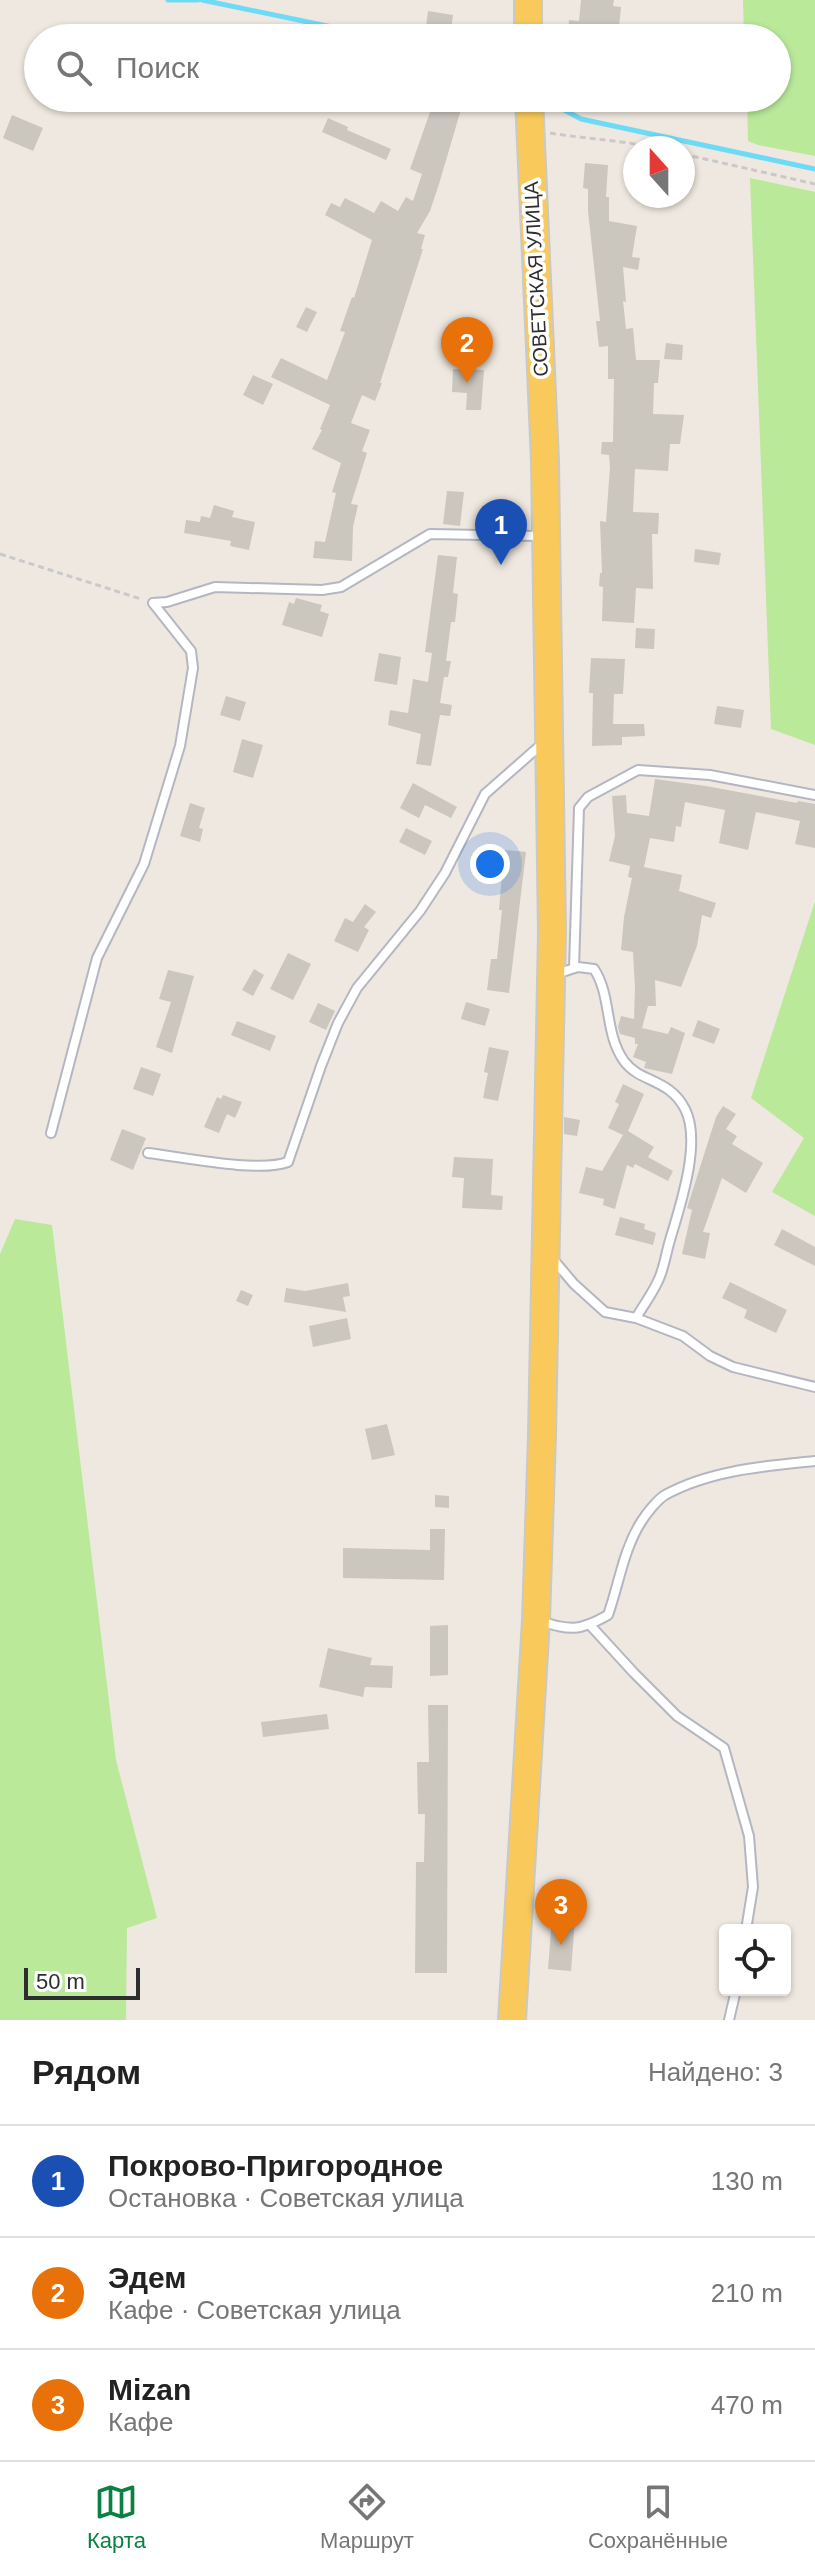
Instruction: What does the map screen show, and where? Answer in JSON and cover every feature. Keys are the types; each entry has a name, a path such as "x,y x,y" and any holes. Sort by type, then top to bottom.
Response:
{"main road":[{"path":"528,0 528,24"},
{"name":"СОВЕТСКАЯ УЛИЦА","path":"512,2020 536,1620 544,1248 562,972 550,737 545,461 529,112"}],"lane":[{"path":"153,603 167,602 215,587 322,590 341,587 430,534 547,536"},
{"path":"51,1133 97,958 144,864 180,746 193,668 191,651 153,603"},
{"path":"148,1153 248,1165 288,1162 326,1052 357,988 420,911 445,873 485,794 550,737"},
{"path":"636,1318 659,1280 680,1203 690,1154 691,1129 685,1109 670,1089 633,1070 623,1060 611,1036 601,980 594,969 562,972 579,808 588,797 638,770 710,775 815,795"},
{"path":"544,1248 574,1284 605,1312 636,1318 683,1336 710,1356 733,1367 815,1387"},
{"path":"536,1620 570,1630 590,1625 608,1615 625,1555 641,1521 663,1496 706,1479 767,1466 815,1461"},
{"path":"590,1625 677,1716 724,1748 749,1836 753,1887 747,1924"},
{"path":"729,2020 735,1996"}],"path":[{"path":"529,130 579,138 623,140"},
{"path":"695,157 815,184"},
{"path":"0,554 153,603"}],"green space":[{"path":"743,0 815,0 815,156 748,141 747,112 791,112 791,24 744,24"},
{"path":"750,178 815,192 815,745 771,729"},
{"path":"815,901 815,1216 772,1192 804,1138 751,1098"},
{"path":"15,1219 52,1225 116,1760 157,1918 127,1928 126,2020 0,2020 0,1254"}],"building":[{"path":"581,0 614,0 613,6 621,7 619,24 569,24 569,20 579,21"},
{"path":"428,11 453,15 452,24 426,24"},
{"path":"430,112 460,112 430,211 417,233 425,235 423,249 382,383 375,401 362,395 351,423 370,430 362,451 367,453 351,504 358,505 353,527 352,561 313,558 315,541 325,542 336,493 332,492 341,463 312,449 330,405 271,377 281,358 327,380 345,332 340,331 372,240 325,215 331,203 340,207 345,198 374,213 381,201 398,211 406,197 413,201 422,174 410,169"},
{"path":"12,115 43,128 33,151 3,138"},
{"path":"328,118 391,149 386,160 322,132"},
{"path":"585,163 608,165 606,197 609,197 609,221 637,226 632,257 640,258 638,270 623,267 626,302 623,301 626,329 633,328 636,360 660,360 658,383 654,383 653,414 684,415 680,444 670,444 668,471 635,469 633,512 659,513 658,534 652,534 653,589 636,588 634,623 602,621 600,521 606,522 610,467 609,455 601,454 602,442 613,442 614,379 608,379 608,346 599,347 596,321 600,321 588,189 583,188"},
{"path":"306,307 317,312 307,332 296,327"},
{"path":"666,343 683,345 682,360 664,359"},
{"path":"453,369 484,370 481,410 466,410 467,393 452,392"},
{"path":"253,375 273,384 263,405 243,395"},
{"path":"447,491 464,492 460,526 443,524"},
{"path":"214,505 234,511 232,517 255,522 249,550 230,546 231,541 184,533 186,520 200,522 201,516 210,518"},
{"path":"695,549 721,553 719,565 694,562"},
{"path":"438,555 457,557 453,593 458,594 446,661 451,661 448,677 444,677 440,703 452,705 450,716 440,715 431,766 416,764 421,734 388,725 390,710 408,713 413,679 428,682 432,653 425,652"},
{"path":"296,598 322,605 320,611 329,614 322,637 282,625 289,602 294,604"},
{"path":"636,628 655,629 654,649 635,648"},
{"path":"379,653 401,657 397,685 374,681"},
{"path":"591,658 625,659 623,694 614,694 613,724 644,724 645,736 622,737 622,745 592,746"},
{"path":"226,696 246,702 240,721 220,715"},
{"path":"717,706 744,710 741,728 714,724"},
{"path":"242,739 263,745 253,778 233,772"},
{"path":"655,779 815,804 815,848 795,844 800,821 756,812 748,850 719,843 725,810 685,802 681,827 676,826 674,842 650,838 644,867 682,875 679,891 716,903 711,918 702,915 697,946 681,987 655,980 656,1006 648,1006 642,1028 668,1034 671,1027 685,1033 672,1074 644,1068 646,1062 633,1057 638,1044 635,1044 635,1038 620,1034 618,1027 621,1016 634,1019 635,988 633,952 621,950 632,878 628,877 630,866 609,861 615,836 612,796 626,795 627,813 649,816"},
{"path":"413,783 457,807 451,818 425,805 419,818 400,808"},
{"path":"190,803 205,808 199,828 203,829 200,842 180,836"},
{"path":"406,828 432,841 425,855 399,842"},
{"path":"504,850 526,852 509,993 487,990 491,959 497,959"},
{"path":"365,904 376,912 364,927 369,930 358,952 334,941 345,918 353,922"},
{"path":"288,953 311,964 293,1000 270,989"},
{"path":"254,969 264,975 253,996 242,990"},
{"path":"168,970 194,976 172,1053 156,1047 171,1002 159,999"},
{"path":"466,1002 490,1009 485,1026 461,1019"},
{"path":"318,1003 335,1011 326,1030 309,1022"},
{"path":"698,1020 720,1029 714,1044 692,1036"},
{"path":"237,1021 276,1036 270,1051 231,1035"},
{"path":"489,1047 509,1051 498,1101 483,1098"},
{"path":"141,1067 161,1074 153,1096 133,1089"},
{"path":"623,1084 644,1094 628,1131 654,1147 648,1157 673,1171 668,1181 635,1164 633,1168 627,1165 615,1209 603,1205 604,1199 579,1193 586,1167 602,1171 623,1135 608,1128 619,1104 615,1102"},
{"path":"223,1095 242,1102 235,1118 227,1114 219,1133 204,1127 217,1097 221,1099"},
{"path":"723,1106 736,1114 726,1129 737,1136 732,1144 763,1163 746,1193 722,1178 703,1232 710,1233 705,1259 682,1254 692,1210 687,1208 716,1117"},
{"path":"564,1117 580,1120 577,1136 564,1134"},
{"path":"122,1129 146,1138 133,1170 110,1160"},
{"path":"454,1157 493,1159 491,1195 503,1196 502,1210 462,1208 464,1178 452,1177"},
{"path":"620,1217 645,1224 644,1229 656,1233 653,1245 615,1235"},
{"path":"782,1229 815,1247 815,1266 774,1245"},
{"path":"730,1282 787,1310 776,1333 744,1318 747,1310 722,1298"},
{"path":"348,1283 350,1296 343,1297 346,1312 284,1302 286,1288 305,1291"},
{"path":"241,1290 253,1295 248,1306 236,1301"},
{"path":"347,1318 351,1339 313,1347 309,1326"},
{"path":"387,1424 395,1455 372,1460 365,1429"},
{"path":"435,1495 449,1496 449,1508 435,1507"},
{"path":"430,1529 445,1529 444,1580 343,1578 343,1548 430,1550"},
{"path":"448,1625 448,1675 430,1676 430,1626"},
{"path":"328,1648 372,1658 370,1665 393,1666 392,1688 365,1687 363,1697 319,1687"},
{"path":"428,1705 448,1705 447,1973 415,1973 416,1862 424,1862 425,1814 418,1814 417,1762 429,1762"},
{"path":"327,1714 329,1729 263,1737 261,1722"},
{"path":"552,1918 575,1920 571,1971 548,1969"}],"waterway":[{"path":"168,0 198,0"},
{"path":"202,0 318,24"},
{"path":"568,112 581,119 815,169"}],"place":[{"name":"Эдем","path":"467,383"},
{"name":"Покрово-Пригородное","path":"501,565"},
{"name":"Mizan","path":"561,1945"}]}
